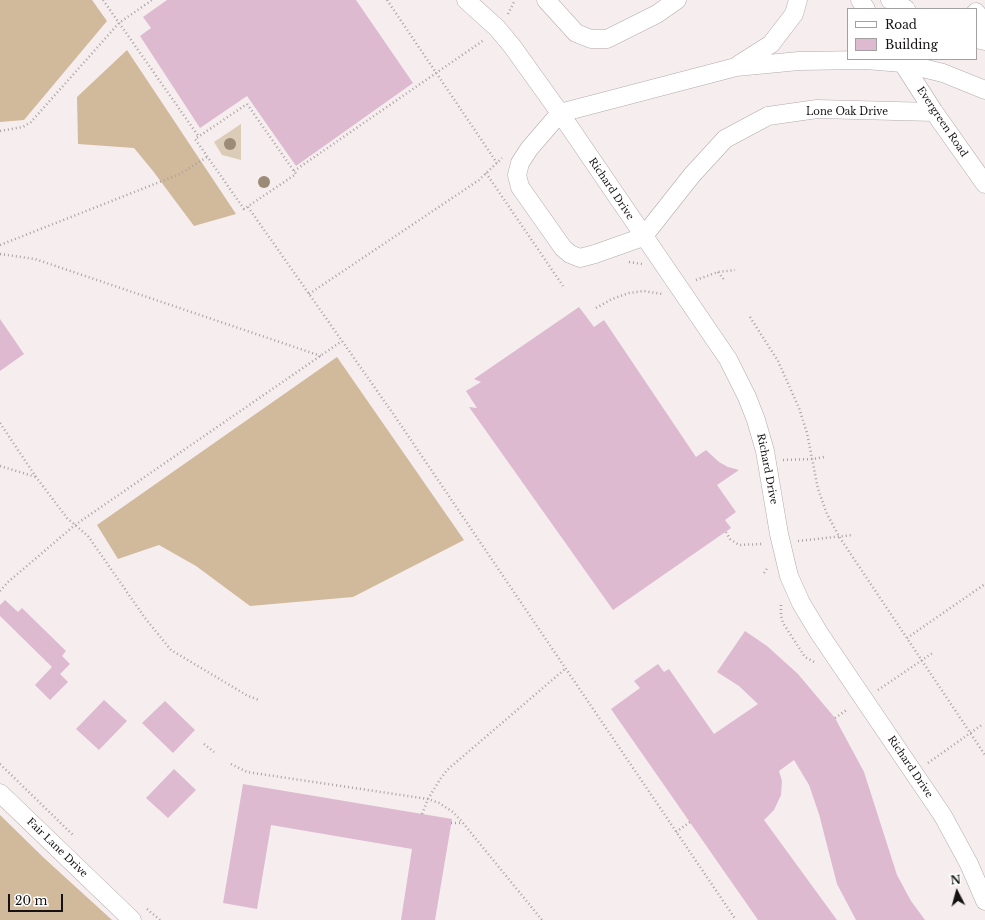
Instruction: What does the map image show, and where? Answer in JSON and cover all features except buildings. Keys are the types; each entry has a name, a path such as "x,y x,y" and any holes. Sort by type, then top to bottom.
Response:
{"street":[{"name":"Richard Drive","path":"466,0 497,28 512,46 560,113 643,237 728,359 748,397 756,420 765,451 779,534 789,576 801,603 819,633 943,816 969,864 985,901"},
{"path":"546,0 576,33 591,39 607,39 657,14 677,0"},
{"path":"736,67 771,44 794,14 798,0"},
{"path":"890,0 904,8"},
{"path":"977,14 985,26"},
{"path":"643,237 580,258 570,254 563,248 520,187 517,175 520,163 529,149 560,113 736,67 799,61 901,61 943,73 985,90"},
{"name":"Evergreen Road","path":"901,61 934,112 985,184"},
{"name":"Lone Oak Drive","path":"643,237 692,175 725,139 768,116 817,109 934,112"},
{"name":"Fair Lane Drive","path":"0,793 132,920"}],"path":[{"path":"103,0 199,136"},
{"path":"0,131 23,127 31,122 119,23 152,0"},
{"path":"387,0 497,163"},
{"path":"506,18 515,0"},
{"path":"294,171 489,36"},
{"path":"248,104 296,174 244,209 195,139 199,136 248,104"},
{"path":"309,294 479,180 507,153"},
{"path":"0,245 180,174 207,157"},
{"path":"486,173 563,286"},
{"path":"248,207 342,341 736,920"},
{"path":"0,254 35,258 321,356"},
{"path":"624,262 643,264"},
{"path":"690,282 718,272 735,270"},
{"path":"718,272 725,281"},
{"path":"596,308 612,299 629,294 644,291 664,294"},
{"path":"750,317 778,361 799,408 807,433 818,489 827,514 840,538 985,755"},
{"path":"0,591 8,582 75,525 342,341"},
{"path":"0,423 36,477 67,518 88,536 145,618 170,650 248,696 259,700"},
{"path":"781,460 813,459 824,457"},
{"path":"0,466 36,477"},
{"path":"726,532 730,539 739,545 768,544"},
{"path":"794,542 840,538 854,535"},
{"path":"764,573 771,562"},
{"path":"907,638 985,584"},
{"path":"874,692 934,652"},
{"path":"422,814 428,800 447,770 565,669"},
{"path":"836,718 853,706"},
{"path":"926,765 983,724"},
{"path":"204,744 214,752"},
{"path":"231,764 246,772 428,800 439,803 452,812 463,823 542,920"},
{"path":"676,832 690,822"},
{"path":"451,823 463,823"}],"shaded area":[{"path":"0,0 92,0 107,21 24,120 0,122"},
{"path":"127,50 236,214 194,226 134,148 78,144 77,97"},
{"path":"241,124 241,160 222,155 214,142"},
{"path":"337,357 464,540 353,597 250,606 196,566 159,545 118,559 97,525"},
{"path":"0,815 44,858 112,920 0,920"}]}
